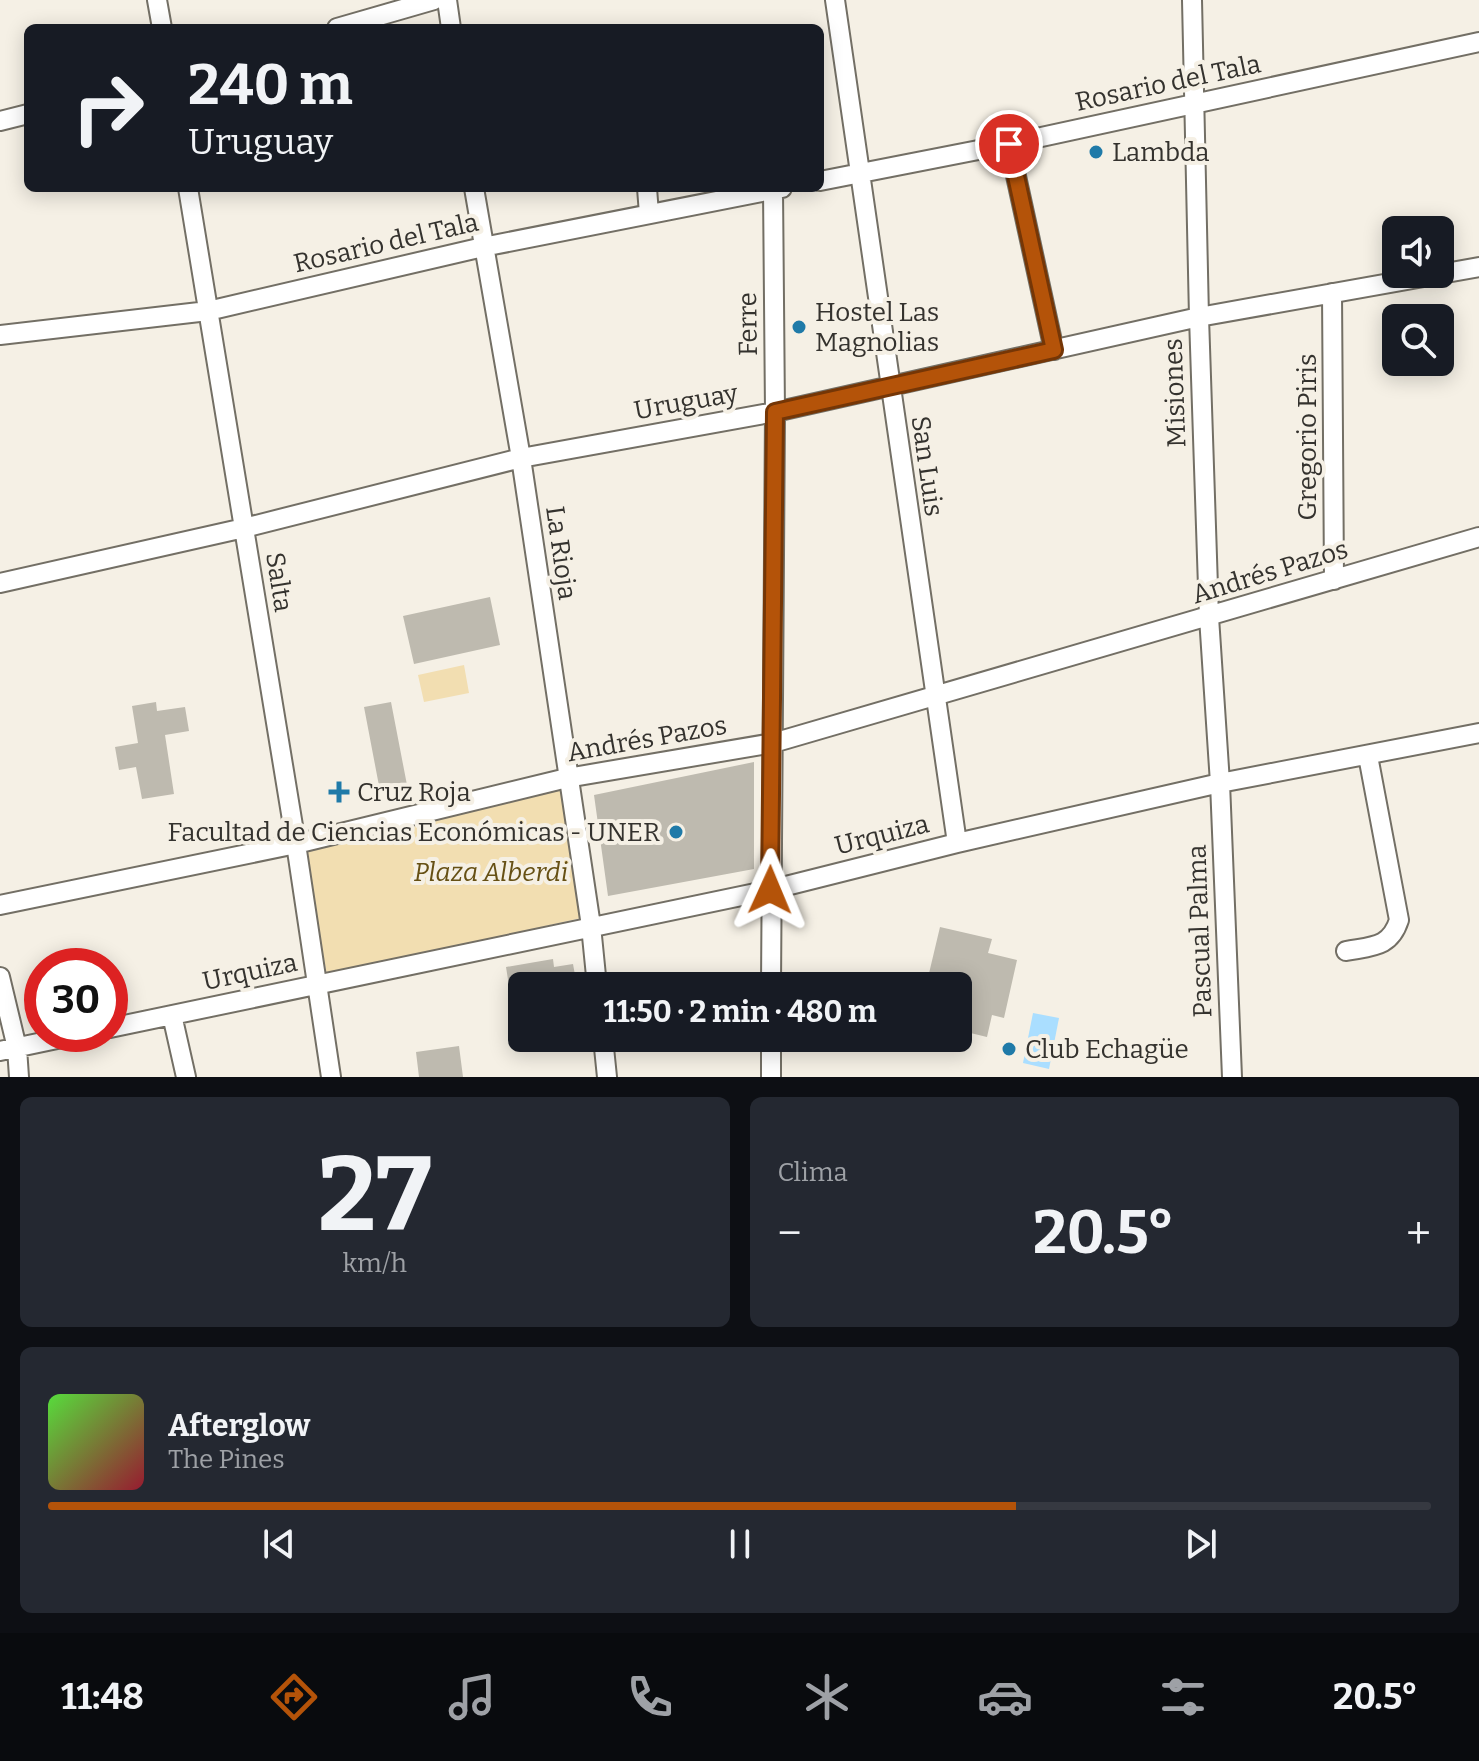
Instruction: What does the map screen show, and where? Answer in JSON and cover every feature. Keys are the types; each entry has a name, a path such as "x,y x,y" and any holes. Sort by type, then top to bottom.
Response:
{"street":[{"path":"157,0 161,24"},
{"path":"351,24 434,0"},
{"path":"447,0 450,24"},
{"name":"San Luis","path":"835,0 957,843"},
{"name":"Misiones","path":"1192,0 1209,617 1220,783"},
{"name":"Rosario del Tala","path":"824,180 1009,144 1479,42"},
{"path":"0,121 24,115"},
{"path":"1009,144 1054,350"},
{"name":"Salta","path":"189,192 296,844 331,1077"},
{"name":"La Rioja","path":"475,192 521,458 596,972"},
{"path":"647,192 649,214"},
{"name":"Rosario del Tala","path":"0,335 208,311 483,247 762,192"},
{"name":"Ferre","path":"771,972 777,192"},
{"name":"Uruguay","path":"0,583 244,528 521,458 775,412 1199,317 1479,267"},
{"name":"Gregorio Piris","path":"1332,293 1334,580"},
{"name":"Andrés Pazos","path":"0,905 296,844 567,778 773,743 1479,537"},
{"name":"Urquiza","path":"128,1024 770,890 957,843 1220,783 1479,733"},
{"path":"1346,951 1381,944 1394,935 1399,920 1368,756"},
{"name":"Pascual Palma","path":"1220,783 1232,1077"},
{"path":"0,977 8,1050 19,1077"},
{"path":"172,1015 186,1077"},
{"path":"604,1052 607,1077"},
{"path":"771,1052 771,1077"}],"green space":[{"path":"464,665 469,693 424,702 418,675"},
{"name":"Plaza Alberdi","path":"561,787 581,918 327,975 304,851"}],"water":[{"path":"1033,1013 1059,1018 1049,1069 1023,1063"}],"building":[{"path":"490,597 500,645 414,664 403,616"},
{"path":"156,702 157,711 185,707 189,731 165,735 174,794 142,799 136,767 119,770 115,747 138,743 132,706"},
{"path":"391,702 407,785 380,791 364,707"},
{"name":"Facultad de Ciencias Económicas - UNER","path":"754,762 754,869 608,896 594,795"},
{"path":"940,927 992,939 988,953 1017,960 1004,1018 992,1015 987,1037 972,1033 972,972 929,972"},
{"path":"553,959 554,967 573,964 574,972 508,972 508,980 506,967"},
{"path":"459,1046 463,1077 419,1077 416,1052"}],"place":[{"name":"Lambda","path":"1096,152"},
{"name":"Hostel Las Magnolias","path":"799,327"},
{"name":"Cruz Roja","path":"339,792"},
{"name":"Facultad de Ciencias Económicas - UNER","path":"676,832"},
{"name":"Club Echagüe","path":"1009,1049"}],"route":[{"path":"770,890 775,412 1054,350 1009,144"}]}
